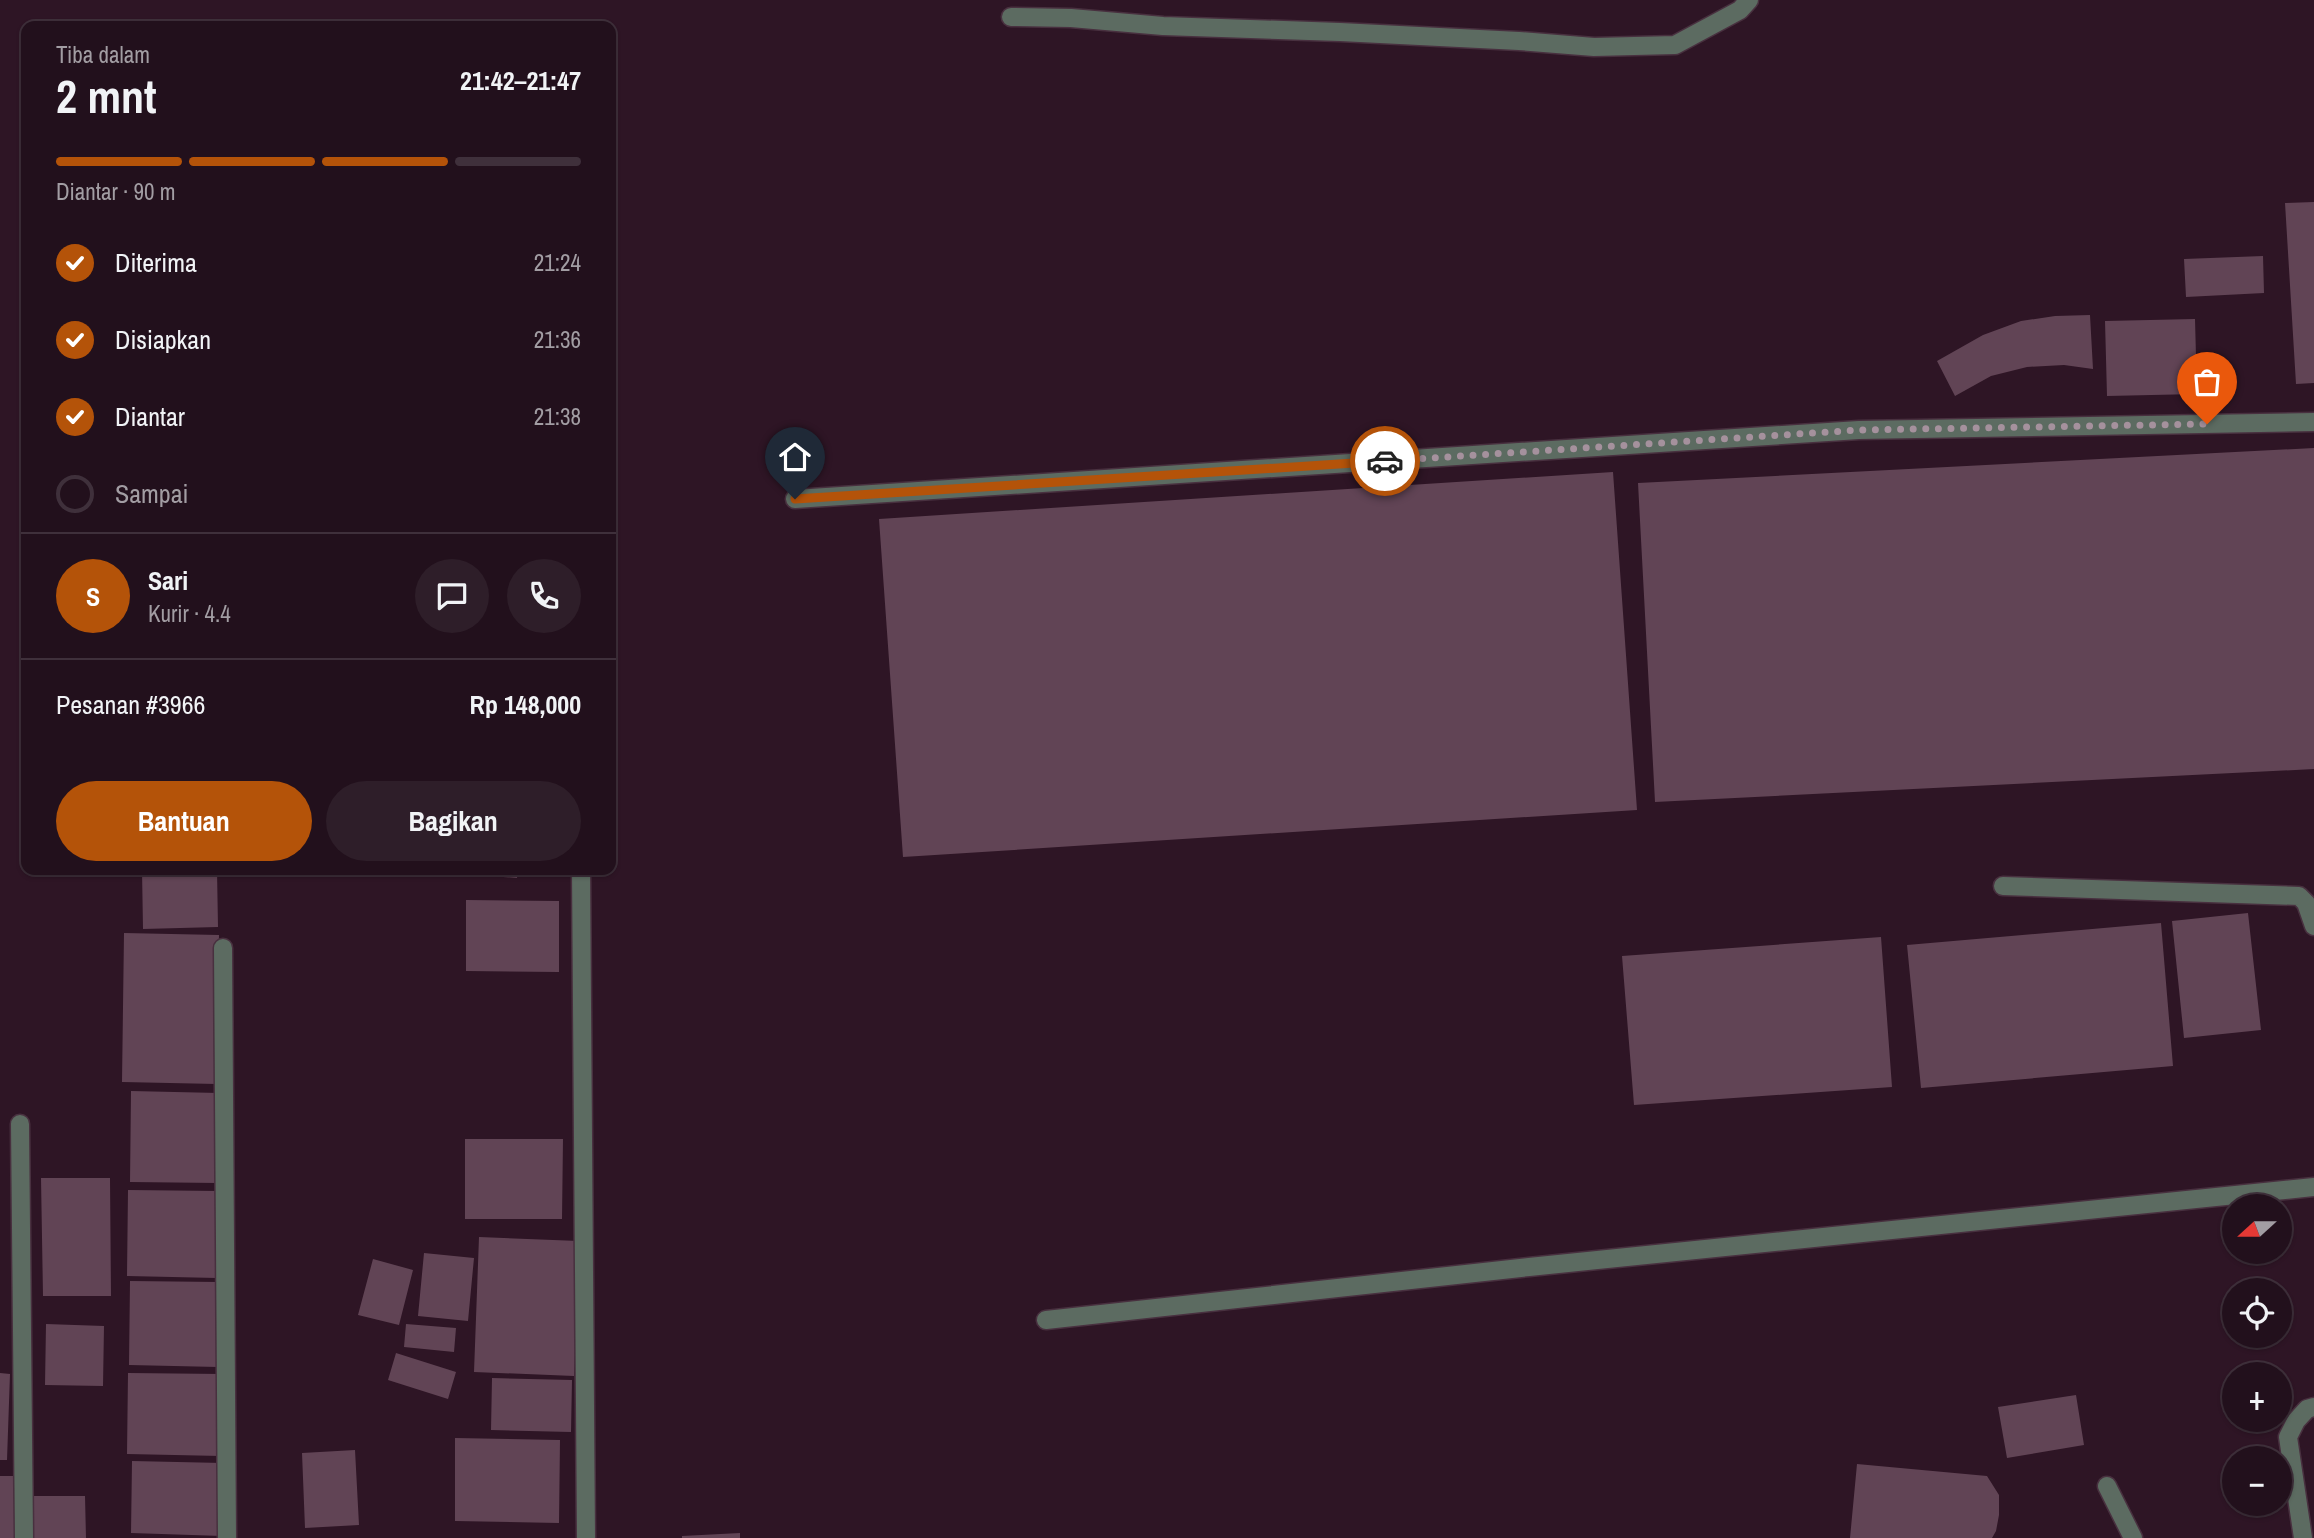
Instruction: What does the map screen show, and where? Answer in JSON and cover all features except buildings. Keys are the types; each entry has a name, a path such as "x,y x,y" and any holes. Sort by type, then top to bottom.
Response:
{"street":[{"path":"1011,17 1519,41 1594,47 1675,45 1740,10 1749,0"},
{"path":"795,499 1859,430 2314,422"},
{"path":"581,875 586,1538"},
{"path":"2003,886 2298,896 2306,903 2314,926"},
{"path":"223,948 227,1538"},
{"path":"20,1124 24,1538"},
{"path":"1046,1320 1529,1267 2314,1187"},
{"path":"2303,1538 2288,1437 2296,1421 2307,1409 2314,1407"},
{"path":"2107,1486 2133,1538"}],"way so far":[{"path":"1385,461 1859,430 2207,424"}],"route":[{"path":"795,499 1385,461"}]}
